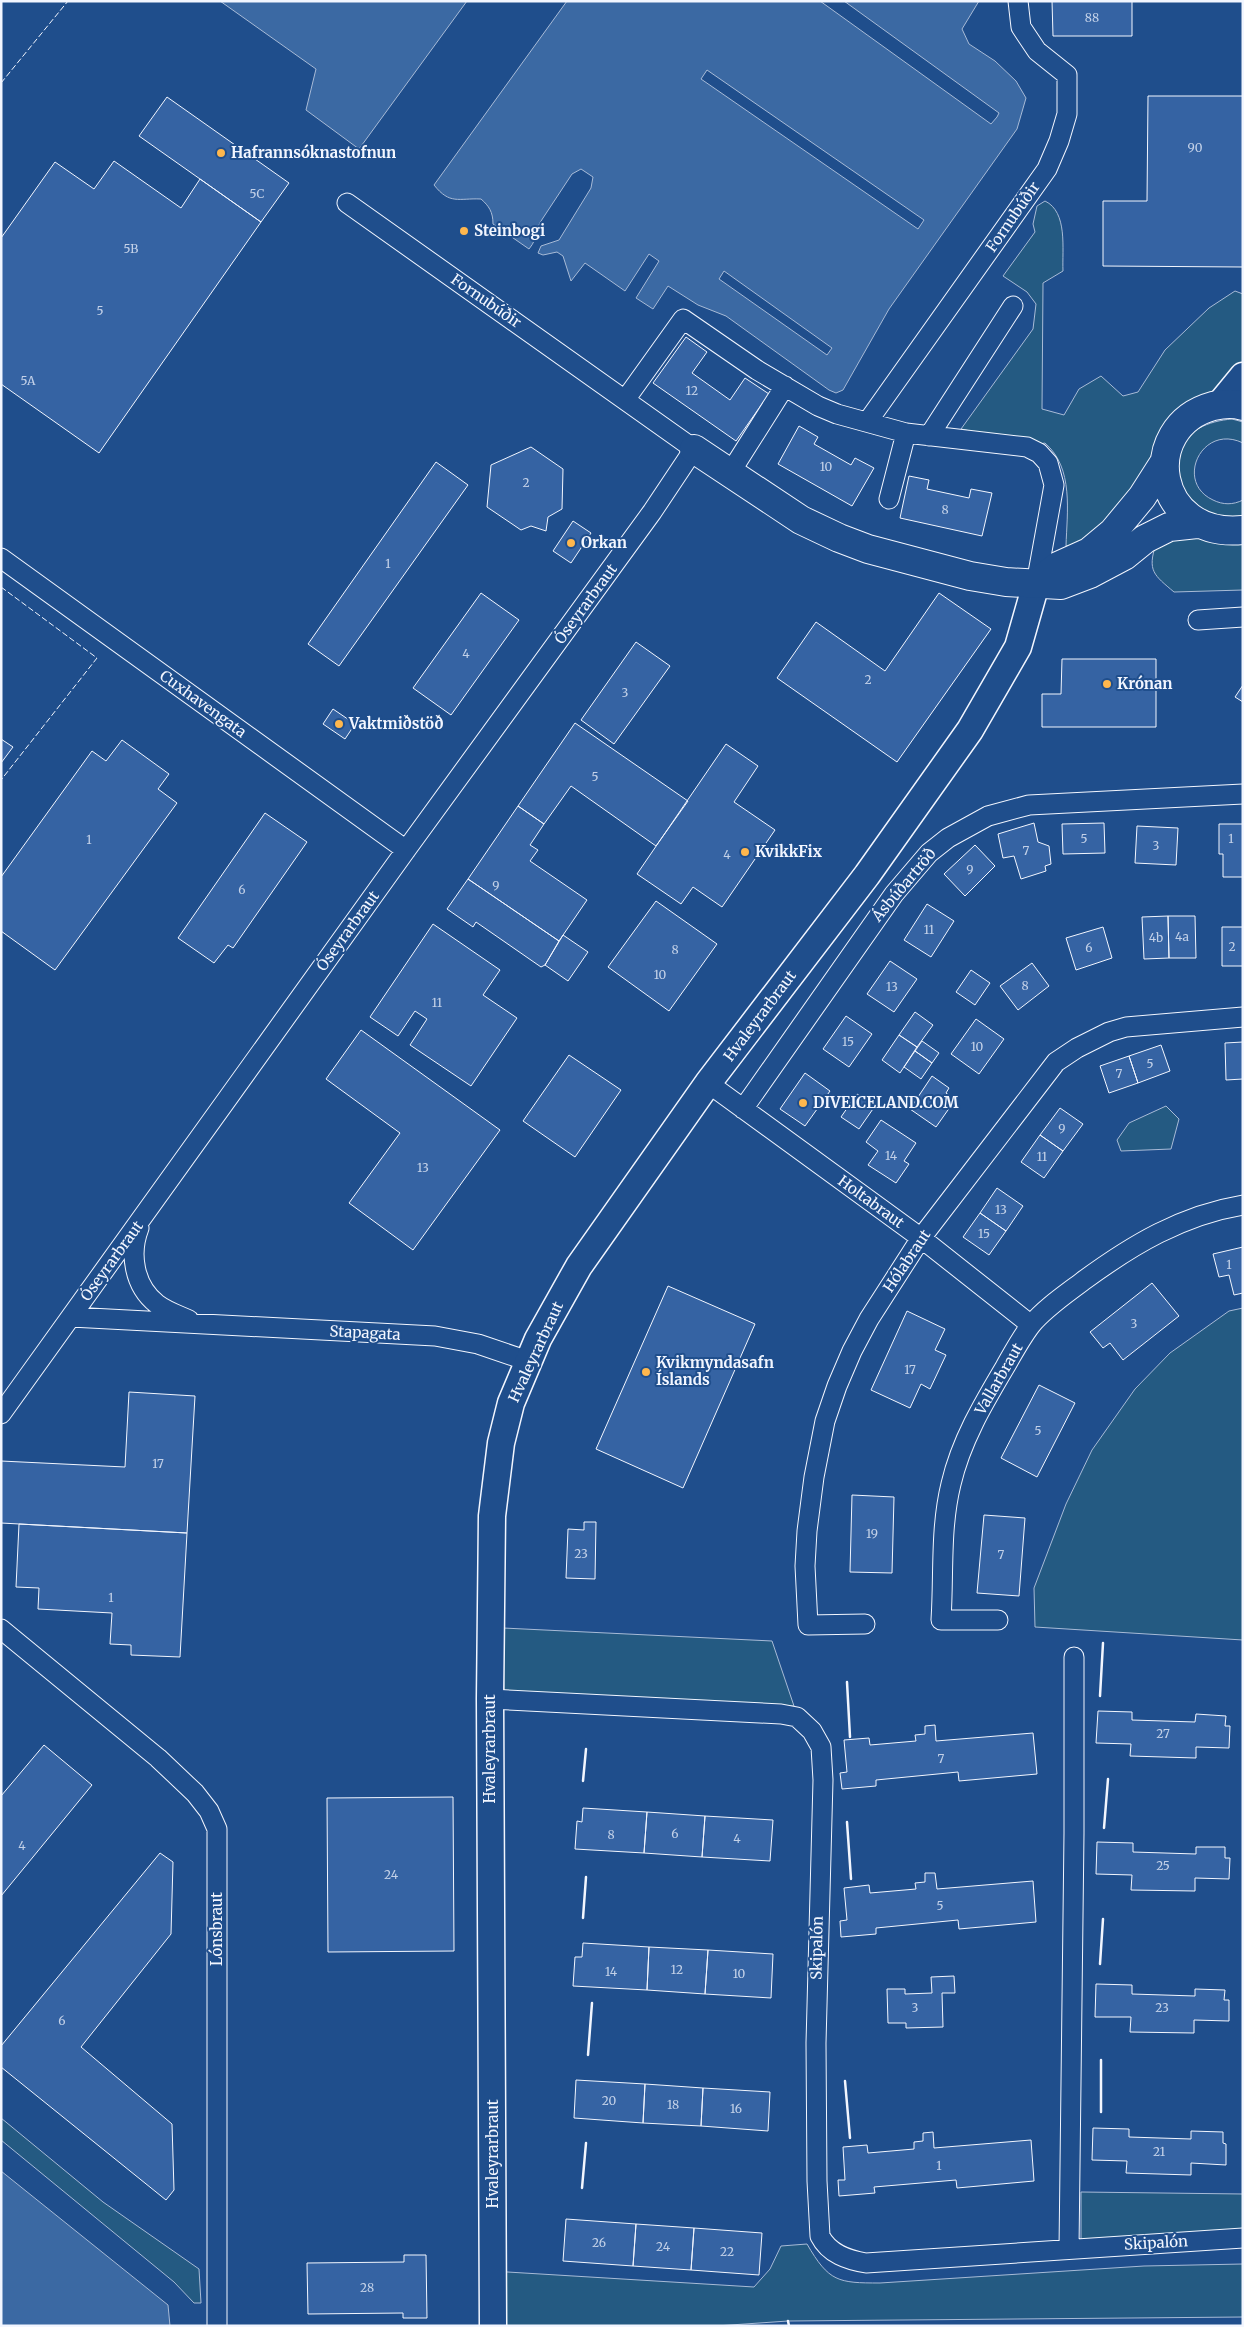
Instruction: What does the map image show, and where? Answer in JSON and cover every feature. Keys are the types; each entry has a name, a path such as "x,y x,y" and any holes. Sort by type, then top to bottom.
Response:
{"main road":[{"path":"1231,405 1203,409 1189,418 1177,430 1169,445 1165,462 1165,480 1172,497 1182,512 1197,524 1212,530 1227,532 1243,530"},
{"name":"Fornubúðir","path":"694,449 801,520 839,538 868,549 970,576 1060,585 1124,556 1145,539 1169,527 1197,524"},
{"path":"1036,584 1058,566 1089,552 1113,532 1142,497 1165,462"}],"street":[{"name":"Fornubúðir","path":"868,421 1047,169 1060,141 1067,114 1067,74 1037,51 1021,28 1018,1"},
{"name":"Fornubúðir","path":"347,203 694,449"},
{"path":"930,436 1013,306"},
{"path":"625,400 683,319 818,406 906,433 1028,447 1039,453 1048,463 1054,484 1036,584"},
{"path":"1231,405 1243,376"},
{"path":"730,473 785,386"},
{"path":"889,499 906,433"},
{"name":"Óseyrarbraut","path":"1,1414 406,850 652,512 694,449"},
{"name":"Cuxhavengata","path":"1,558 406,850"},
{"name":"Hvaleyrarbraut","path":"493,2326 490,1699 492,1516 504,1428 511,1403 528,1361 570,1280 708,1084 867,874 970,730 1018,647 1036,584"},
{"path":"1198,620 1243,617"},
{"name":"Ásbúðartröð","path":"743,1109 894,894 929,853 948,838 988,816 1029,805 1243,794"},
{"name":"Hólabraut","path":"865,1624 808,1625 805,1566 811,1495 825,1421 844,1368 869,1319 921,1238 1056,1062 1077,1048 1109,1032 1126,1027 1243,1017"},
{"name":"Holtabraut","path":"708,1084 921,1238 1031,1325"},
{"name":"Vallarbraut","path":"998,1620 941,1620 944,1524 954,1472 973,1423 994,1384 1031,1325 1063,1296 1100,1268 1151,1236 1192,1218 1243,1205"},
{"name":"Stapagata","path":"143,1217 137,1232 134,1257 135,1268 144,1289 163,1308 197,1324"},
{"name":"Stapagata","path":"71,1318 435,1336 478,1344 528,1361"},
{"name":"Lónsbraut","path":"1,1628 158,1758 195,1793 210,1811 217,1829 218,2326"},
{"path":"1069,2248 1074,1657"},
{"name":"Skipalón","path":"490,1699 781,1714 797,1717 812,1731 821,1747 823,1780 818,1916 816,2113 820,2236 825,2246 838,2255 866,2264 1069,2248 1243,2238"}],"shaded area":[{"path":"220,1 467,1 359,149 306,110 316,69"},
{"path":"567,1 979,1 962,29 969,44 995,61 1016,81 1026,98 1017,129 889,309 843,390 836,393 829,390 726,316 698,305 668,286 653,309 636,298 659,261 649,254 625,291 585,263 571,281 563,256 557,252 543,255 538,253 541,246 559,240 591,188 593,177 581,169 572,174 543,218 529,249 493,224 490,210 481,199 450,198 434,185"},
{"path":"1045,201 1052,206 1061,222 1063,271 1043,283 1042,409 1064,415 1079,389 1101,376 1123,396 1138,392 1165,350 1209,308 1235,291 1243,294 1243,363 1227,386 1179,410 1164,425 1136,492 1081,545 1066,546 1067,491 1065,478 1061,465 1045,443 1035,445 961,429 1033,329 1036,304 1027,292 1003,276 1035,232 1033,224 1037,206"},
{"path":"1232,419 1243,422 1243,443 1228,439 1216,441 1205,448 1198,457 1195,481 1201,492 1220,503 1236,503 1243,500 1243,523 1214,524 1177,489 1176,458 1186,439 1199,428 1215,422"},
{"path":"1243,536 1243,590 1174,592 1161,581 1152,567 1156,544 1187,537 1209,540"},
{"path":"1166,1106 1179,1119 1171,1149 1121,1151 1117,1140 1129,1123"},
{"path":"1243,1308 1243,1640 1035,1627 1034,1588 1066,1504 1092,1450 1135,1389 1170,1353 1229,1311"},
{"path":"503,1628 772,1641 794,1706 504,1709"},
{"path":"1,2118 103,2202 199,2269 201,2303 194,2303 174,2282 1,2140"},
{"path":"1,2171 168,2305 170,2326 1,2326"},
{"path":"1081,2192 1243,2194 1243,2243 1081,2242"},
{"path":"807,2244 822,2266 836,2278 844,2281 866,2283 1144,2266 1243,2264 1243,2317 788,2321 716,2326 488,2326 491,2271 754,2287 770,2269 781,2246"}],"pier":[{"path":"820,1 844,1 999,113 997,117 991,124"},
{"path":"707,70 924,220 918,229 701,79"},
{"path":"724,271 832,348 827,355 719,279"}],"building":[{"path":"1052,1 1132,1 1132,36 1053,36"},
{"path":"1148,96 1243,96 1243,267 1103,266 1103,201 1147,201"},
{"path":"167,97 289,183 261,222 139,136"},
{"path":"114,161 181,208 200,179 261,222 99,453 1,384 1,238 55,162 94,189"},
{"path":"686,337 707,352 692,373 730,400 745,378 769,394 736,441 653,383"},
{"path":"799,426 818,437 814,444 851,465 855,458 874,468 852,506 778,464"},
{"path":"531,447 563,469 562,509 548,517 546,531 531,526 521,530 487,507 491,465"},
{"path":"436,462 468,485 339,666 308,644"},
{"path":"909,476 929,480 927,489 969,498 971,489 992,493 982,536 900,518"},
{"path":"573,521 591,533 571,563 553,551"},
{"path":"481,593 519,620 451,715 413,688"},
{"path":"939,593 991,629 897,762 777,678 816,622 885,671"},
{"path":"636,642 670,666 614,744 581,720"},
{"path":"1062,659 1156,659 1156,727 1042,727 1042,694 1061,694"},
{"path":"1243,685 1243,702 1235,697"},
{"name":"Vaktmiðstöð","path":"333,709 355,724 345,739 323,724"},
{"path":"575,723 688,801 656,846 571,786 544,824 518,806"},
{"path":"1,739 13,747 1,763"},
{"path":"122,740 169,774 158,789 177,803 55,970 1,931 1,877 92,751 106,761"},
{"path":"726,744 758,766 734,802 775,830 722,907 693,887 681,904 637,874"},
{"path":"518,806 544,824 530,845 538,850 530,861 587,900 559,941 468,879"},
{"path":"265,813 307,842 233,948 228,945 214,963 178,938"},
{"path":"1034,823 1038,842 1049,846 1051,864 1045,866 1046,871 1021,879 1014,856 1003,858 998,834"},
{"path":"1104,823 1105,853 1063,854 1062,824"},
{"path":"1219,824 1243,824 1243,877 1223,877 1223,854 1219,854"},
{"path":"1137,826 1178,828 1176,865 1135,863"},
{"path":"975,845 995,866 965,896 944,874"},
{"path":"468,879 559,941 545,965 541,967 476,922 473,927 447,909"},
{"path":"656,901 717,944 669,1011 608,967"},
{"path":"927,904 954,921 931,957 904,940"},
{"path":"1168,916 1169,958 1144,959 1142,917"},
{"path":"1168,916 1195,916 1196,958 1169,958"},
{"path":"433,924 500,970 483,995 517,1018 471,1086 410,1045 427,1019 415,1011 398,1036 370,1017"},
{"path":"1103,927 1112,958 1076,970 1066,938"},
{"path":"1222,927 1243,927 1243,966 1222,966"},
{"path":"563,935 588,952 568,981 545,965"},
{"path":"890,961 917,979 894,1012 867,994"},
{"path":"1032,963 1049,986 1018,1010 1000,986"},
{"path":"971,970 990,983 975,1005 956,992"},
{"path":"915,1012 933,1025 917,1047 899,1035"},
{"path":"846,1016 872,1034 849,1067 823,1049"},
{"path":"976,1019 1004,1039 979,1074 951,1054"},
{"path":"361,1030 500,1130 413,1250 349,1203 400,1133 326,1079"},
{"path":"899,1035 917,1047 900,1073 882,1060"},
{"path":"922,1041 939,1053 932,1063 915,1051"},
{"path":"1243,1042 1243,1079 1226,1080 1225,1043"},
{"path":"1161,1045 1170,1071 1138,1083 1129,1056"},
{"path":"915,1051 932,1063 921,1079 904,1067"},
{"path":"569,1055 621,1090 575,1157 523,1121"},
{"path":"1129,1056 1138,1083 1109,1093 1100,1066"},
{"path":"805,1073 830,1091 805,1126 780,1109"},
{"path":"932,1076 949,1088 946,1093 955,1100 936,1127 910,1109"},
{"path":"857,1094 875,1106 859,1129 841,1117"},
{"path":"1060,1108 1083,1124 1063,1151 1040,1135"},
{"path":"881,1120 916,1143 904,1161 909,1164 896,1183 868,1165 878,1151 866,1142"},
{"path":"1040,1135 1063,1151 1044,1178 1021,1162"},
{"path":"997,1188 1023,1206 1006,1231 980,1213"},
{"path":"980,1213 1006,1231 989,1255 963,1237"},
{"path":"1243,1247 1243,1293 1234,1295 1229,1275 1219,1277 1213,1254"},
{"path":"1152,1283 1179,1316 1123,1360 1110,1343 1103,1348 1090,1332"},
{"path":"668,1286 755,1324 683,1488 596,1449"},
{"path":"907,1311 945,1329 935,1350 946,1355 930,1389 921,1384 910,1408 871,1390"},
{"path":"1039,1385 1075,1403 1037,1477 1001,1458"},
{"path":"129,1392 195,1396 187,1533 1,1523 1,1461 125,1467"},
{"path":"852,1495 894,1497 892,1573 850,1572"},
{"path":"984,1515 1025,1518 1019,1596 977,1593"},
{"path":"584,1522 596,1522 595,1579 566,1578 568,1529 584,1530"},
{"path":"19,1524 187,1533 180,1657 131,1655 131,1645 110,1644 112,1613 38,1609 39,1588 16,1587"},
{"path":"1098,1711 1132,1712 1132,1720 1195,1722 1196,1714 1226,1716 1225,1726 1230,1726 1229,1748 1196,1747 1196,1758 1130,1756 1131,1744 1096,1743"},
{"path":"935,1725 936,1741 1033,1733 1037,1774 959,1781 958,1772 876,1780 876,1786 842,1789 840,1773 847,1772 844,1740 869,1738 870,1745 916,1741 915,1735 925,1734 925,1726"},
{"path":"44,1745 92,1785 1,1896 1,1796"},
{"path":"453,1797 454,1951 328,1952 327,1798"},
{"path":"583,1808 647,1812 644,1853 575,1849 577,1821 582,1822"},
{"path":"647,1812 705,1816 702,1857 644,1853"},
{"path":"705,1816 773,1820 770,1861 702,1857"},
{"path":"1097,1842 1133,1843 1133,1852 1196,1854 1196,1847 1225,1847 1225,1858 1230,1858 1229,1879 1195,1878 1195,1891 1131,1890 1132,1875 1096,1874"},
{"path":"160,1853 173,1862 171,1934 81,2047 172,2124 174,2190 166,2200 1,2067 1,2046"},
{"path":"925,1873 935,1873 937,1889 1033,1881 1036,1922 959,1929 958,1920 876,1928 876,1934 841,1937 840,1921 847,1920 844,1888 869,1885 870,1893 916,1889 915,1883 925,1882"},
{"path":"583,1943 649,1947 647,1990 573,1986 575,1957 582,1957"},
{"path":"649,1947 708,1950 705,1994 647,1990"},
{"path":"708,1950 773,1954 771,1998 705,1994"},
{"path":"954,1976 955,1993 942,1993 943,2027 906,2028 906,2023 888,2023 887,1989 905,1989 905,1994 932,1993 931,1977"},
{"path":"1096,1984 1132,1985 1132,1994 1195,1996 1195,1989 1225,1990 1224,2000 1229,2000 1229,2021 1194,2020 1194,2033 1130,2032 1131,2017 1095,2017"},
{"path":"576,2080 645,2084 643,2123 574,2118"},
{"path":"645,2084 703,2088 701,2126 643,2123"},
{"path":"703,2088 770,2092 768,2131 701,2126"},
{"path":"1093,2128 1129,2129 1129,2137 1191,2139 1191,2131 1223,2132 1223,2143 1226,2144 1226,2165 1191,2163 1191,2175 1126,2173 1127,2161 1092,2160"},
{"path":"933,2132 934,2148 1031,2140 1034,2181 957,2188 956,2180 874,2187 875,2193 839,2196 838,2180 845,2180 843,2147 867,2145 868,2153 914,2149 914,2142 923,2141 923,2133"},
{"path":"566,2219 636,2224 633,2266 563,2261"},
{"path":"636,2224 694,2228 691,2270 633,2266"},
{"path":"694,2228 762,2233 759,2275 691,2270"},
{"path":"404,2255 426,2255 427,2318 403,2318 403,2313 308,2314 307,2263 404,2262"}],"fence":[{"path":"1,83 68,1"},
{"path":"1,587 97,658 1,780"}],"wall":[{"path":"1100,1696 1103,1643"},
{"path":"847,1682 850,1737"},
{"path":"583,1781 586,1749"},
{"path":"1104,1828 1108,1779"},
{"path":"847,1822 851,1879"},
{"path":"583,1918 586,1877"},
{"path":"1100,1964 1103,1919"},
{"path":"588,2055 592,2003"},
{"path":"1101,2060 1101,2112"},
{"path":"845,2081 850,2138"},
{"path":"582,2188 586,2143"},
{"path":"788,2321 789,2326"}],"place":[{"name":"Hafrannsóknastofnun","path":"221,153"},
{"name":"Steinbogi","path":"464,231"},
{"name":"Orkan","path":"571,543"},
{"name":"Krónan","path":"1107,684"},
{"name":"Vaktmiðstöð","path":"339,724"},
{"name":"KvikkFix","path":"745,852"},
{"name":"DIVEICELAND.COM","path":"803,1103"},
{"name":"Kvikmyndasafn Íslands","path":"646,1372"}]}
